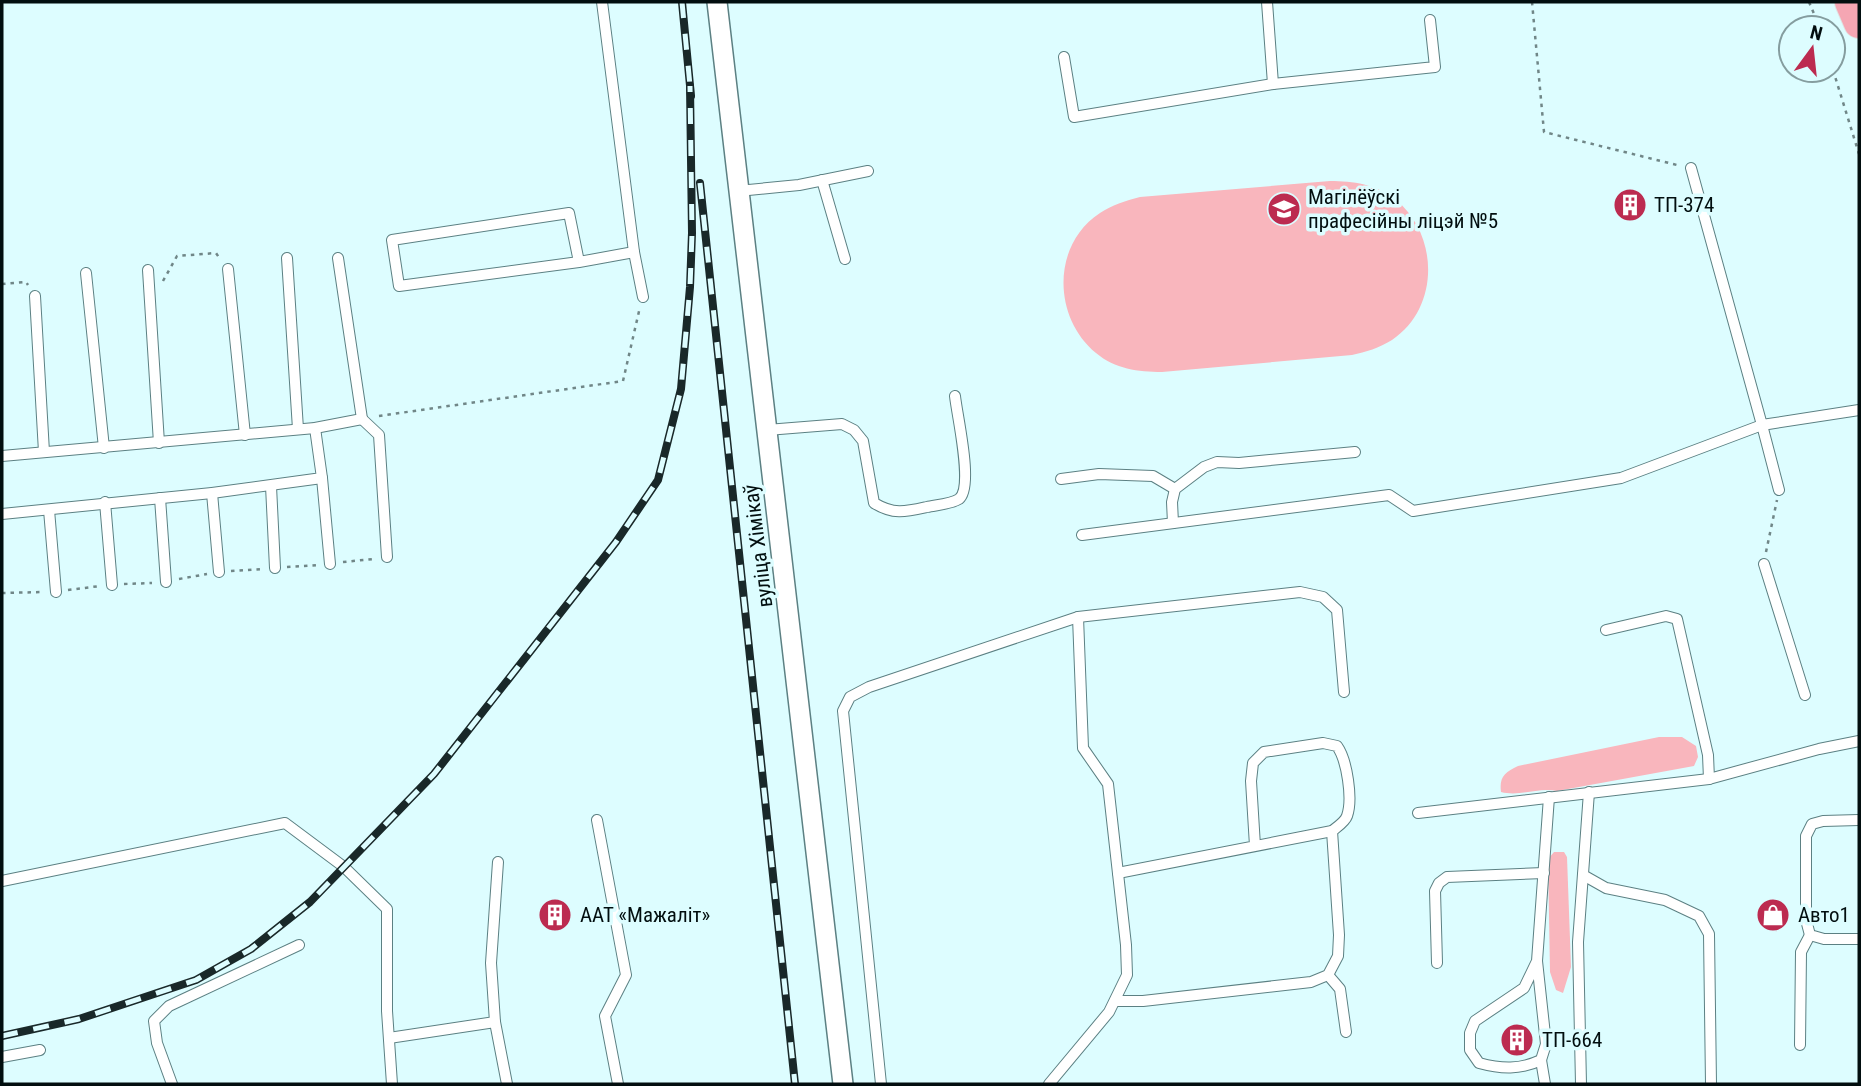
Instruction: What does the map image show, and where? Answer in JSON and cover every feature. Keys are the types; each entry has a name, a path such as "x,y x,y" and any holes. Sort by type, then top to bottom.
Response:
{"main road":[{"path":"1850,2 1859,23"}],"street":[{"name":"вуліца Хімікаў","path":"717,2 843,1084"}],"lane":[{"path":"601,2 634,252 643,298"},
{"path":"1267,2 1273,85"},
{"path":"1064,57 1074,117 1273,85 1435,67 1430,20"},
{"path":"1691,169 1779,490"},
{"path":"738,191 799,185 868,171"},
{"path":"822,180 845,258"},
{"path":"579,262 569,212 392,240 399,286 579,262 634,252"},
{"path":"287,258 298,429"},
{"path":"338,258 362,419 379,435 387,557"},
{"path":"228,269 245,435"},
{"path":"148,270 159,443"},
{"path":"86,273 104,447"},
{"path":"35,296 44,452"},
{"path":"767,430 842,424 854,429 863,441 874,503 887,511 905,512 957,500 964,492 966,477 955,396"},
{"path":"1082,535 1390,495 1413,511 1621,478 1762,425 1859,410"},
{"path":"2,456 316,428 362,419"},
{"path":"316,428 330,564"},
{"path":"1173,523 1172,502 1175,489 1204,467 1217,462 1239,463 1355,452"},
{"path":"1061,479 1099,474 1153,476 1175,489"},
{"path":"2,513 212,493 322,478"},
{"path":"271,486 275,568"},
{"path":"212,493 219,572"},
{"path":"160,498 166,582"},
{"path":"105,502 112,585"},
{"path":"49,510 57,592"},
{"path":"1764,564 1805,695"},
{"path":"881,1084 843,711 850,697 869,687 1079,617 1300,592 1324,597 1337,610 1343,692"},
{"path":"1049,1084 1110,1012 1127,975 1108,784 1083,748 1079,617"},
{"path":"1606,630 1666,617 1677,619 1708,755 1709,779"},
{"path":"1418,813 1709,779 1859,741"},
{"path":"1118,873 1332,831 1346,819 1350,805 1344,757 1337,746 1323,743 1264,752 1253,763 1251,781 1255,846"},
{"path":"1581,1084 1578,942 1589,792"},
{"path":"1545,1084 1541,1060 1546,1044 1537,961 1549,797"},
{"path":"597,820 626,975 605,1016 618,1084"},
{"path":"1800,1045 1801,952 1810,935 1806,920 1806,836 1812,824 1823,821 1859,821"},
{"path":"2,881 285,823 344,867 387,909 392,1084"},
{"path":"1115,1001 1143,1001 1311,982 1328,975 1338,956 1339,935 1332,831"},
{"path":"498,862 491,963 495,1022 507,1084"},
{"path":"1437,963 1436,891 1439,883 1447,877 1544,873"},
{"path":"1583,876 1606,888 1665,900 1699,916 1709,934 1711,1084"},
{"path":"1810,935 1824,939 1859,939"},
{"path":"172,1084 158,1043 154,1021 169,1006 299,945"},
{"path":"1537,961 1524,988 1475,1021 1470,1033 1470,1049 1479,1063 1497,1068 1527,1067 1541,1060"},
{"path":"1328,975 1340,989 1346,1032"},
{"path":"389,1038 495,1022"},
{"path":"2,1057 40,1050"}],"path":[{"path":"1532,2 1544,132 1691,169"},
{"path":"1837,84 1859,154"},
{"path":"150,306 177,256 216,253 228,269"},
{"path":"2,284 26,282 35,296"},
{"path":"362,419 623,381 643,298"},
{"path":"1764,564 1779,490"},
{"path":"2,593 57,592 166,582 219,572 387,557"}],"shaded area":[{"path":"1330,181 1364,184 1380,190 1396,200 1410,215 1420,232 1426,251 1426,291 1419,310 1408,326 1387,343 1352,355 1162,372 1144,371 1119,366 1103,358 1082,338 1072,321 1065,302 1066,262 1073,243 1084,227 1105,210 1140,197"},
{"path":"1659,737 1682,737 1696,746 1698,757 1694,766 1557,791 1501,792 1504,776 1518,766"},
{"path":"1554,852 1564,852 1567,857 1571,967 1563,993 1556,990 1550,972 1548,859"}],"railway":[{"path":"682,2 691,96"},
{"path":"2,1036 79,1019 196,980 251,949 310,902 434,774 616,542 658,480 681,389 692,233 690,86"},
{"path":"700,183 795,1084"}],"place":[{"name":"ТП-374","path":"1630,205"},
{"name":"Магілёўскі прафесійны ліцэй №5","path":"1284,209"},
{"name":"ААТ «Мажаліт»","path":"555,915"},
{"name":"Авто1","path":"1773,915"},
{"name":"ТП-664","path":"1517,1040"}]}
